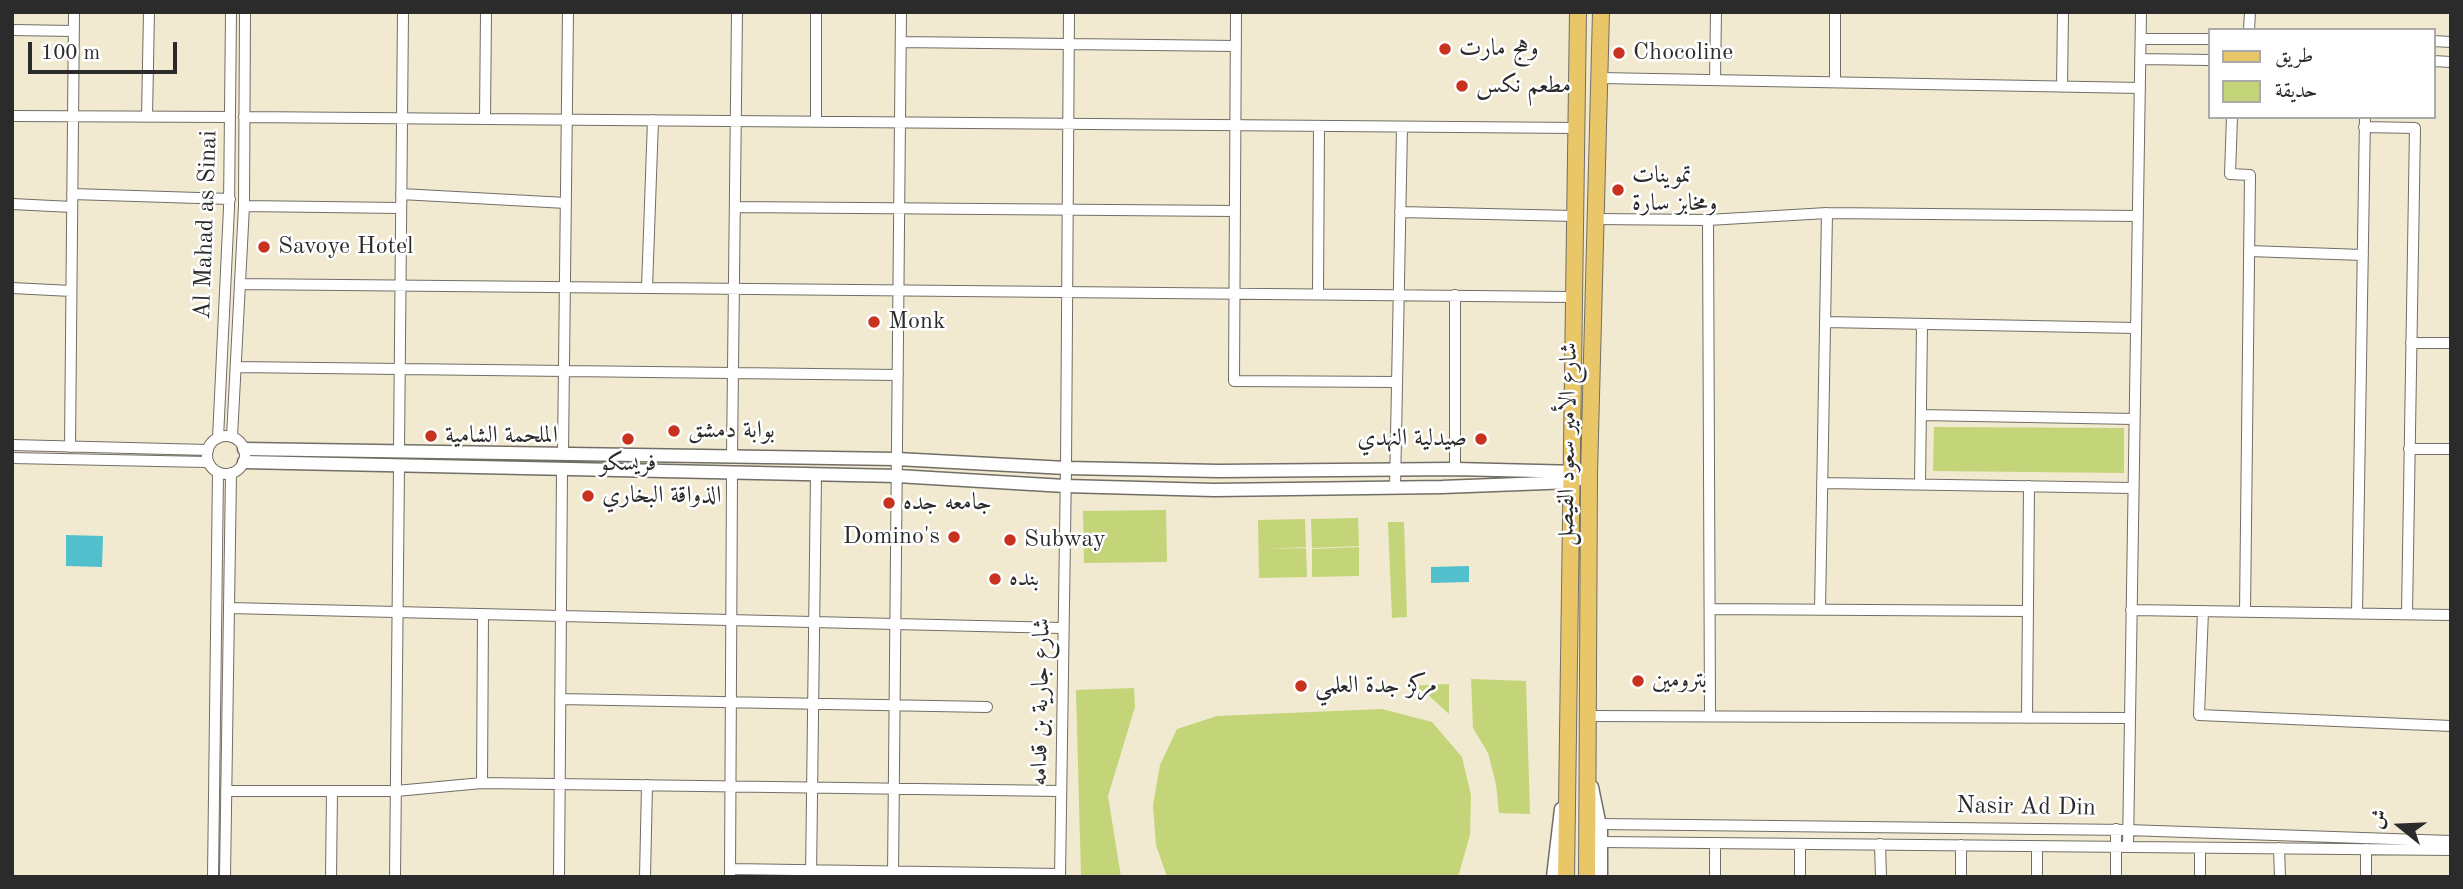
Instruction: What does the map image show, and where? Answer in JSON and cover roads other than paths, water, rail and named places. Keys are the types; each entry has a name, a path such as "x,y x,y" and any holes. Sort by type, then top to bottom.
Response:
{"main road":[{"name":"شارع الأمير سعود الفيصل","path":"1566,877 1578,12"},
{"name":"شارع الأمير سعود الفيصل","path":"1587,877 1589,474 1601,12"}],"street":[{"path":"70,447 74,12"},
{"path":"147,117 149,12"},
{"name":"Al Mahad as Sinai","path":"218,438 230,199 231,12"},
{"name":"Al Mahad as Sinai","path":"232,437 244,206 245,12"},
{"path":"399,451 403,12"},
{"path":"485,119 486,12"},
{"path":"563,454 568,12"},
{"path":"733,457 737,12"},
{"path":"816,12 816,122"},
{"path":"893,874 901,12"},
{"name":"شارع جارية بن قدامه","path":"1060,875 1069,12"},
{"path":"1236,12 1234,381 1397,382"},
{"path":"1715,80 1716,12"},
{"path":"1835,12 1835,82"},
{"path":"2063,12 2063,87"},
{"path":"2116,877 2116,847 2122,830 2129,718 2141,12"},
{"path":"12,30 74,31"},
{"path":"2141,38 2208,39"},
{"path":"901,41 1236,46"},
{"path":"2140,59 2208,60"},
{"path":"1600,78 2140,88"},
{"path":"12,116 230,117"},
{"path":"244,117 1577,128"},
{"path":"2232,119 2230,174 2250,175 2245,612"},
{"path":"647,288 653,120"},
{"path":"2357,613 2365,122 2415,128 2407,614"},
{"path":"1318,294 1319,126"},
{"path":"1395,488 1402,127"},
{"path":"72,194 230,199"},
{"path":"401,194 566,203"},
{"path":"12,204 72,207"},
{"path":"244,206 401,208"},
{"path":"735,207 1235,211"},
{"path":"1400,212 1574,216"},
{"path":"1594,219 1708,220 1827,213 2138,216"},
{"path":"1820,610 1827,213"},
{"path":"1708,220 1710,716"},
{"path":"2249,251 2362,255"},
{"path":"240,284 1573,297"},
{"path":"12,288 71,291"},
{"path":"1454,469 1455,295"},
{"path":"1825,322 2136,328"},
{"path":"1920,484 1922,324"},
{"path":"2411,344 2451,343"},
{"path":"236,367 898,375"},
{"path":"1921,415 2134,419"},
{"path":"12,458 207,462 220,474 238,472 244,456 241,440 224,435 218,438 209,444 207,462"},
{"path":"12,445 208,450"},
{"path":"2410,449 2451,449"},
{"path":"244,456 399,451 897,460 1066,468 1275,471 1454,469 1572,477"},
{"path":"244,456 399,466 897,476 1065,486 1277,489 1395,488 1589,474"},
{"path":"395,877 399,466"},
{"path":"559,877 562,469"},
{"path":"1275,471 1277,489"},
{"path":"213,877 218,472"},
{"path":"225,877 230,473"},
{"path":"732,473 730,873 1060,875"},
{"path":"811,873 816,475"},
{"path":"1822,483 2133,488"},
{"path":"2027,718 2029,486"},
{"path":"229,608 1062,628"},
{"path":"1710,609 2028,611"},
{"path":"2131,610 2451,614"},
{"path":"2203,611 2199,715 2451,726"},
{"path":"482,783 483,614"},
{"path":"560,699 987,706"},
{"path":"1588,716 2129,718"},
{"path":"1588,764 1600,824 1601,877"},
{"path":"1553,877 1567,770"},
{"path":"226,792 396,791 482,783 1061,790"},
{"path":"645,877 647,785"},
{"path":"331,877 332,792"},
{"name":"Nasir Ad Din","path":"1600,824 2122,830 2451,841"},
{"path":"2122,830 2128,847"},
{"name":"Nasir Ad Din","path":"1601,842 2451,850"},
{"path":"1715,843 1715,877"},
{"path":"1800,844 1800,877"},
{"path":"1880,844 1881,877"},
{"path":"1961,845 1961,877"},
{"path":"2036,877 2037,846"},
{"path":"2200,848 2200,877"},
{"path":"2279,848 2280,877"},
{"path":"2366,849 2366,877"}],"water":[{"path":"66,535 103,536 102,567 66,566"},
{"path":"1469,566 1469,582 1431,583 1431,567"}],"place":[{"name":"وهج مارت","path":"1445,49"},
{"name":"Chocoline","path":"1619,53"},
{"name":"مطعم نكس","path":"1462,86"},
{"name":"تموينات ومخابز سارة","path":"1618,190"},
{"name":"Savoye Hotel","path":"264,247"},
{"name":"Monk","path":"874,322"},
{"name":"بوابة دمشق","path":"674,431"},
{"name":"الملحمة الشامية","path":"431,436"},
{"name":"فريسكو","path":"628,439"},
{"name":"صيدلية النهدي","path":"1481,439"},
{"name":"الذواقة البخاري","path":"588,496"},
{"name":"جامعه جده","path":"889,503"},
{"name":"Domino's","path":"954,537"},
{"name":"Subway","path":"1010,540"},
{"name":"بنده","path":"995,579"},
{"name":"بترومين","path":"1638,681"},
{"name":"مركز جدة العلمي","path":"1301,686"}]}
